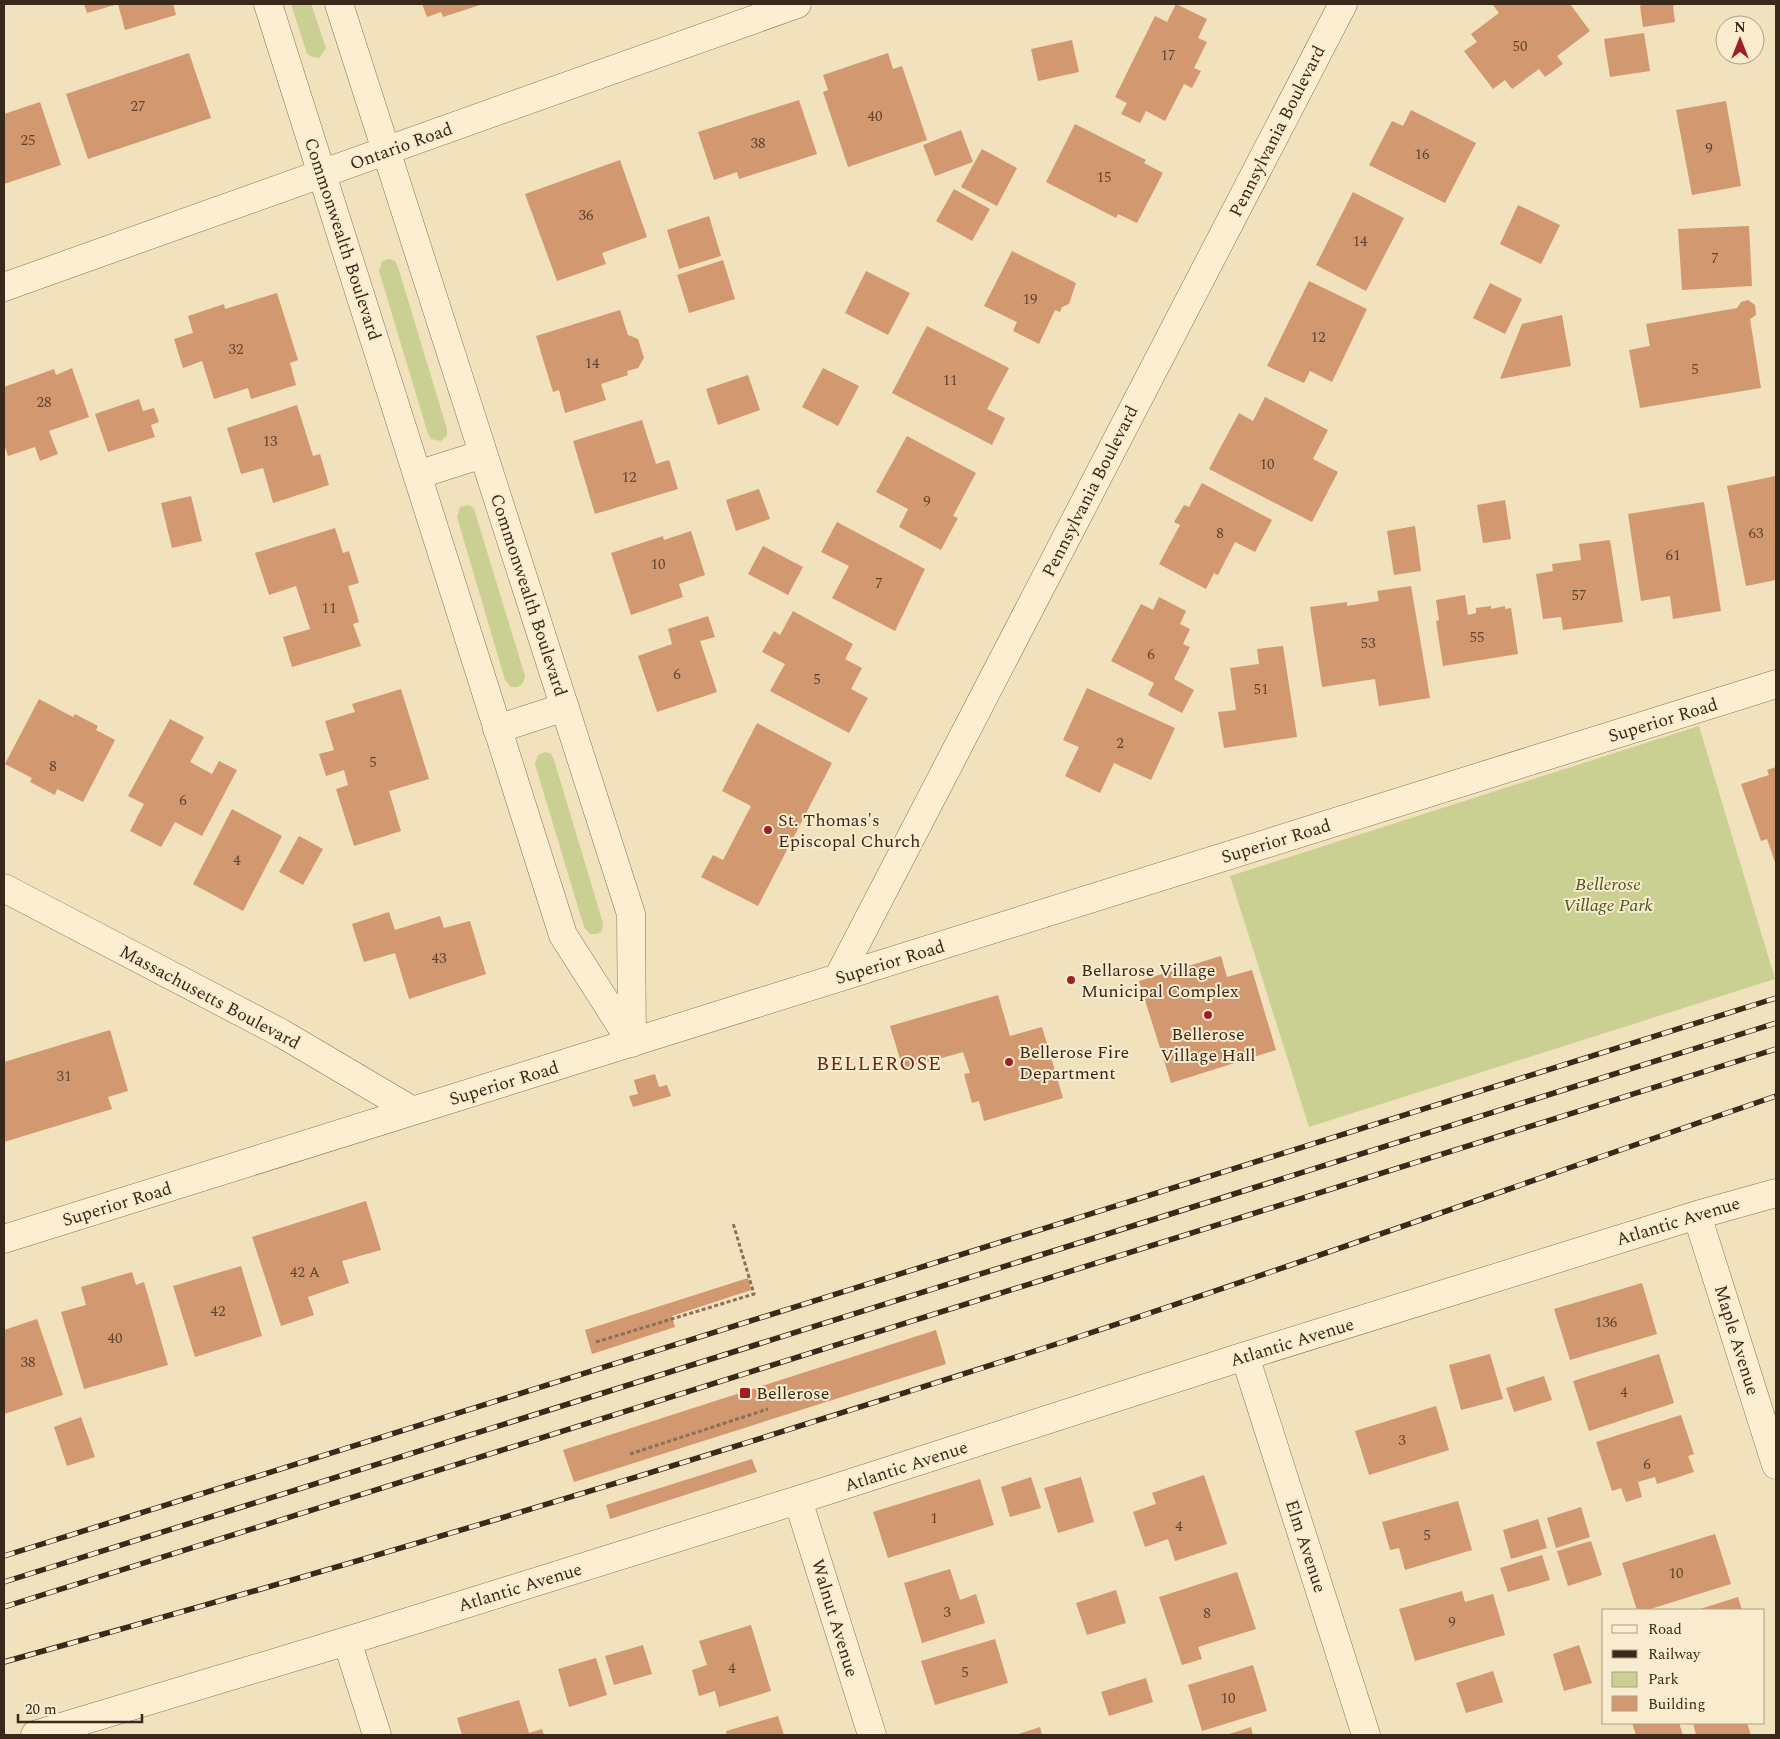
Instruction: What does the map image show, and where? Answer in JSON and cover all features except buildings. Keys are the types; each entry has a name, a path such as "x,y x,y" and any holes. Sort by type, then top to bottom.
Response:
{"street":[{"name":"Commonwealth Boulevard","path":"268,4 563,935 632,1043"},
{"name":"Commonwealth Boulevard","path":"339,4 632,914 632,1043"},
{"name":"Ontario Road","path":"4,287 797,4"},
{"name":"Pennsylvania Boulevard","path":"838,978 1342,4"},
{"path":"417,475 483,454"},
{"name":"Superior Road","path":"4,1239 1776,684"},
{"name":"Commonwealth Boulevard","path":"497,729 565,707"},
{"name":"Massachusetts Boulevard","path":"4,888 281,1033 413,1111"},
{"name":"Atlantic Avenue","path":"35,1735 347,1641 798,1500 1246,1356 1697,1215 1776,1193"},
{"name":"Maple Avenue","path":"1697,1215 1776,1465"},
{"name":"Elm Avenue","path":"1246,1356 1366,1735"},
{"name":"Walnut Avenue","path":"798,1500 872,1735"},
{"path":"347,1641 377,1735"}],"path":[{"path":"596,1342 754,1294 733,1223"},
{"path":"630,1454 768,1409"}],"green space":[{"path":"291,4 311,4 326,48 319,58 307,54"},
{"path":"389,259 395,261 398,267 447,429 447,435 441,441 431,439 428,434 379,271 382,261"},
{"path":"469,505 474,509 525,676 523,683 518,687 511,687 505,680 457,517 460,507"},
{"name":"Bellerose Village Park","path":"1699,726 1775,979 1309,1127 1230,876"},
{"path":"545,752 551,754 554,760 603,923 602,931 597,934 590,934 584,927 535,764 538,755"}],"railway":[{"path":"4,1556 1776,998"},
{"path":"4,1582 1776,1023"},
{"path":"4,1607 1776,1049"},
{"path":"4,1662 543,1506 944,1380 1253,1278 1776,1096"}],"place":[{"name":"St. Thomas's Episcopal Church","path":"768,830"},
{"name":"Bellarose Village Municipal Complex","path":"1071,980"},
{"name":"Bellerose Village Hall","path":"1208,1015"},
{"name":"Bellerose Fire Department","path":"1009,1062"},
{"name":"Bellerose","path":"745,1393"}],"district":[{"name":"BELLEROSE","path":"879,1063"}]}
